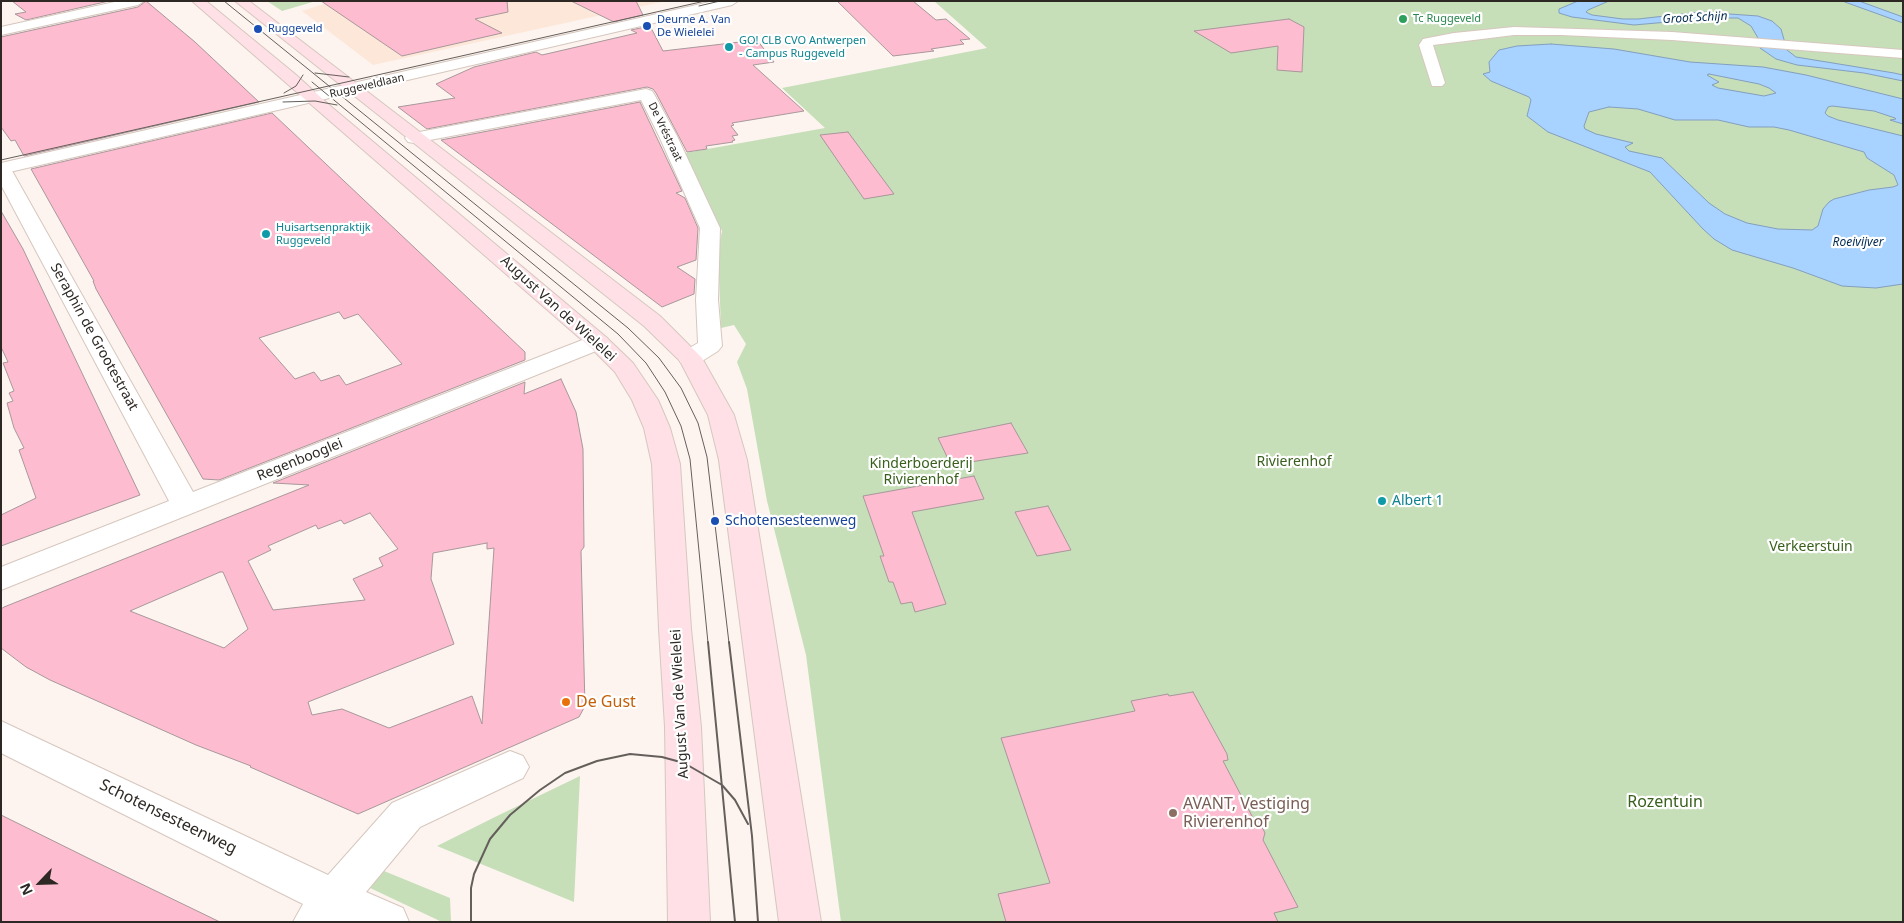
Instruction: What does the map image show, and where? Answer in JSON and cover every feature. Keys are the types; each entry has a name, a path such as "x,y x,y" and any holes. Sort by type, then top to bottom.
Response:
{"main road":[{"name":"August Van de Wielelei","path":"198,1 598,342 624,368 645,400 657,428 666,464 675,628 683,727 689,922"},
{"path":"241,1 652,322 690,358 721,415 733,460 798,908"}],"street":[{"path":"1,31 138,1"},
{"name":"Ruggeveldlaan","path":"2,164 692,1"},
{"name":"Ruggeveldlaan","path":"347,84 460,63 732,1"},
{"path":"1437,83 1426,45 1433,40 1514,31 1550,30 1672,36 1903,54"},
{"name":"De Vréstraat","path":"414,138 646,94 668,136 710,228 707,300 710,346 690,358"},
{"name":"Seraphin de Grootestraat","path":"2,164 186,505"},
{"name":"Regenbooglei","path":"1,578 598,342"},
{"name":"Schotensesteenweg","path":"1,736 324,910 388,922"},
{"path":"324,910 406,815 510,767"}],"shaded area":[{"path":"333,1 666,1 373,65 302,11"}],"green space":[{"path":"267,1 316,1 282,11"},
{"name":"Rivierenhof","path":"934,1 1903,1 1903,922 841,922 806,655 767,501 747,389 737,362 746,344 734,325 721,328 718,251 722,231 685,153 825,128 782,88 987,48"},
{"path":"580,776 574,902 437,846 497,816"},
{"path":"384,871 450,898 451,922 442,922 368,887"}],"water":[{"name":"Groot Schijn","path":"1578,1 1609,1 1586,12 1592,15 1623,19 1701,12 1758,16 1772,21 1781,29 1787,50 1796,57 1903,75 1903,81 1864,73 1797,65 1776,59 1760,48 1758,38 1751,26 1738,18 1713,18 1634,25 1572,17 1559,13 1559,9"},
{"path":"1842,1 1859,1 1903,17 1903,23"},
{"name":"Roeivijver","path":"1551,44 1614,49 1690,62 1763,67 1806,75 1903,99 1903,124 1890,120 1895,118 1874,111 1832,106 1828,107 1825,113 1838,120 1903,136 1903,284 1876,288 1842,286 1793,268 1732,250 1714,239 1650,172 1548,132 1527,116 1531,100 1529,97 1491,81 1483,74 1490,72 1489,62 1499,50 1517,46","holes":["1707,75 1759,84 1776,93 1764,96 1718,88 1712,85 1719,82","1609,107 1638,109 1675,120 1718,120 1749,127 1774,127 1789,130 1864,152 1867,158 1894,175 1898,185 1834,199 1823,209 1818,226 1812,230 1778,229 1747,223 1725,214 1709,203 1662,158 1629,151 1625,147 1633,143 1596,134 1585,129 1584,126 1589,112"]}],"building":[{"path":"12,1 109,1 26,20 15,14 26,12"},
{"path":"146,1 195,42 259,102 24,156 15,140 11,141 1,127 1,37 138,7"},
{"path":"321,1 507,1 508,12 475,19 502,33 402,56"},
{"path":"571,1 636,1 643,15 614,22"},
{"path":"837,1 913,1 936,20 946,19 970,39 960,40 964,44 931,49 934,51 893,56"},
{"path":"1289,19 1304,27 1302,72 1277,70 1278,46 1231,53 1194,31"},
{"path":"650,26 663,51 757,40 774,62 753,65 804,111 732,123 734,125 731,126 738,135 732,136 735,140 733,142 706,146 707,149 687,152 656,93 653,89 647,87 427,129 398,107 455,98 436,84 474,67 536,52 542,55 637,33 631,30"},
{"path":"640,102 682,191 676,193 685,198 698,228 696,260 677,267 695,279 694,294 662,307 441,140"},
{"path":"272,113 525,352 525,360 219,480 203,479 31,169","holes":["339,312 344,319 358,314 402,364 346,385 339,375 321,381 314,372 295,379 259,338"]},
{"path":"848,132 894,194 864,199 820,135"},
{"path":"1,211 23,249 140,495 1,546 1,515 36,498 19,450 24,448 14,428 7,403 13,401 9,393 14,391 3,363 8,362 1,347"},
{"path":"561,379 576,412 583,449 584,547 581,551 585,706 579,717 358,814 50,680 26,667 1,648 1,609 4,607 309,485 273,483 525,382 524,394","holes":["370,513 398,549 379,558 383,566 353,579 365,600 273,610 248,561 271,550 268,546 316,525 318,529 341,520 344,524","487,543 487,549 494,548 482,724 472,696 389,728 342,709 312,715 308,702 454,644 431,579 433,553","223,572 248,629 224,648 130,611"]},
{"path":"1011,423 1028,453 951,465 938,438"},
{"path":"974,476 984,499 912,512 946,604 915,612 912,602 901,604 893,582 889,582 880,556 884,556 863,496"},
{"path":"1048,506 1071,550 1037,556 1015,512"},
{"path":"1193,692 1227,754 1228,760 1223,761 1253,818 1260,823 1265,833 1263,840 1298,907 1274,913 1278,922 1006,922 998,894 1050,883 1001,738 1135,711 1131,701 1168,694 1169,696"},
{"path":"1,815 98,863 220,922 1,922"}],"tram line":[{"path":"224,1 329,86"},
{"path":"329,86 705,1"},
{"path":"699,6 720,1"},
{"path":"315,73 349,77"},
{"path":"284,93 296,86 303,75"},
{"path":"312,82 319,88"},
{"path":"319,88 329,86"},
{"path":"329,86 628,328 659,358 681,388 698,423 707,457 729,643"},
{"path":"1,160 319,88"},
{"path":"319,88 618,334 646,363 665,392 681,426 690,459 708,643"},
{"path":"283,102 315,101 337,105"},
{"path":"708,642 722,785"},
{"path":"729,642 752,836 758,922"},
{"path":"471,922 471,888 474,874 490,839 510,815 540,790 565,773 597,761 630,754 662,757 684,763 722,785"},
{"path":"722,785 735,800 748,824"},
{"path":"722,785 735,922"}],"place":[{"name":"Tc Ruggeveld","path":"1403,19"},
{"name":"Deurne A. Van De Wielelei","path":"647,26"},
{"name":"Ruggeveld","path":"258,29"},
{"name":"GO! CLB CVO Antwerpen - Campus Ruggeveld","path":"729,47"},
{"name":"Huisartsenpraktijk Ruggeveld","path":"266,234"},
{"name":"Albert 1","path":"1382,501"},
{"name":"Schotensesteenweg","path":"715,521"},
{"name":"De Gust","path":"566,702"},
{"name":"AVANT, Vestiging Rivierenhof","path":"1173,813"}],"park label":[{"name":"Kinderboerderij Rivierenhof","path":"921,472"},
{"name":"Verkeerstuin","path":"1811,547"},
{"name":"Rozentuin","path":"1665,802"}]}
